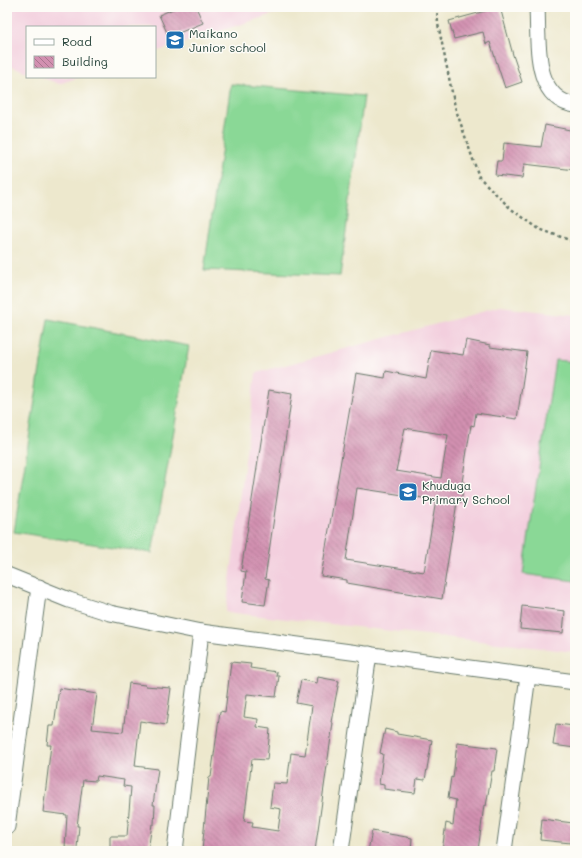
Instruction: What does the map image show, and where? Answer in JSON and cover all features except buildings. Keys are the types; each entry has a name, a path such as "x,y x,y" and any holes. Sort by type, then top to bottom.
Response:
{"street":[{"path":"537,7 541,74 546,86 553,95 564,104 575,105"},
{"path":"7,575 69,600 110,614 201,632 575,682"},
{"path":"7,827 39,587"},
{"path":"175,851 201,632"},
{"path":"341,851 369,654"},
{"path":"504,851 528,676"}],"path":[{"path":"437,7 438,24 455,107 479,177 510,208 539,229 575,242"}],"shaded area":[{"name":"Maikano Junior school","path":"7,7 295,7 156,52 156,26 26,26 26,72 7,64"},
{"path":"44,78 76,78 59,84"},
{"name":"Khuduga Primary School","path":"499,307 575,315 575,652 226,612 256,373"}],"green space":[{"path":"231,84 364,96 340,276 204,270"},
{"path":"48,319 189,346 152,553 14,532"},
{"path":"555,360 575,362 575,581 523,574"}],"place":[{"name":"Maikano Junior school","path":"175,40"},
{"name":"Khuduga Primary School","path":"408,492"}]}
